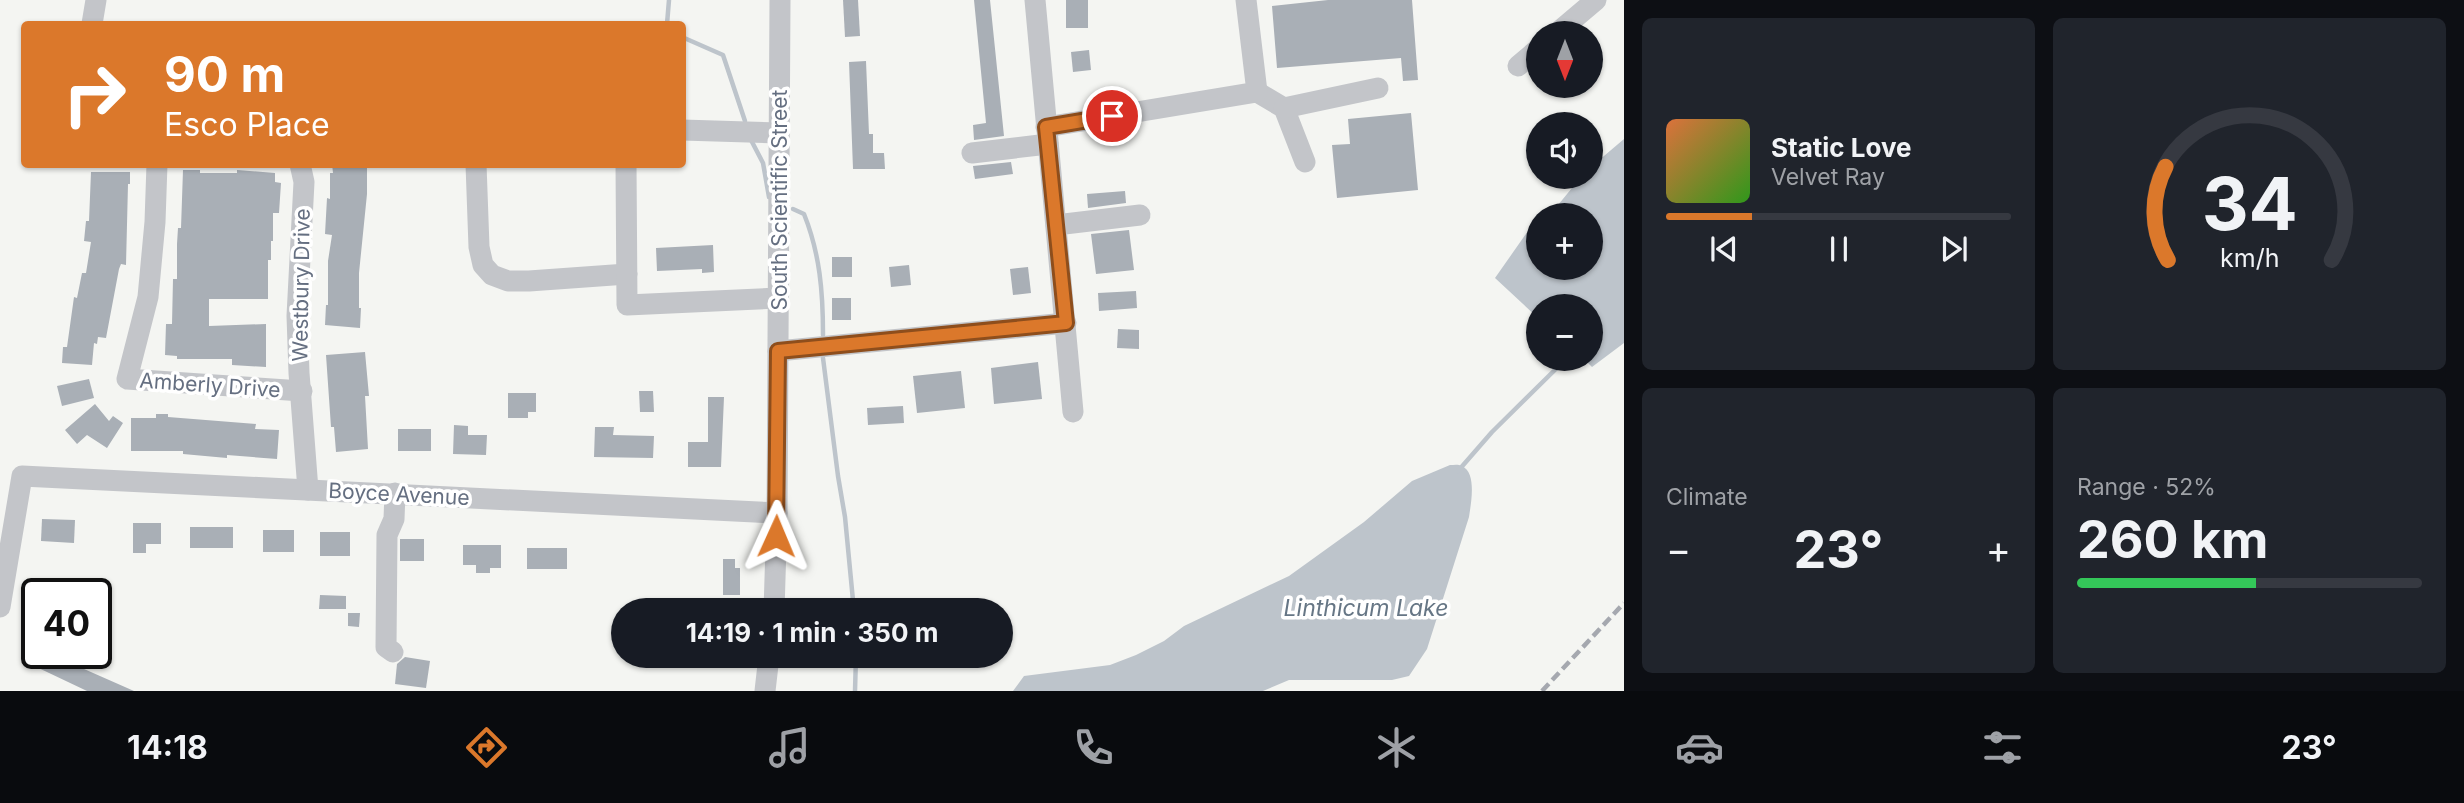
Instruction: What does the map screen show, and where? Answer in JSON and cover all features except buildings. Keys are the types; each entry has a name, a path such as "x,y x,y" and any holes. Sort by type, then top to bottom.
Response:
{"street":[{"path":"92,21 96,0"},
{"name":"South Scientific Street","path":"774,598 780,0"},
{"path":"1035,0 1073,412"},
{"path":"1245,0 1257,92"},
{"path":"1571,21 1596,0"},
{"path":"1518,66 1526,59"},
{"path":"1284,108 1378,88"},
{"path":"972,153 1257,92 1284,108 1305,162"},
{"path":"686,130 779,133"},
{"name":"Amberly Drive","path":"157,168 148,297 127,379 302,391"},
{"name":"Westbury Drive","path":"301,168 304,182 297,316 308,490"},
{"path":"476,168 479,247 483,265 492,275 508,281 529,281 627,274"},
{"path":"626,168 627,305 778,298"},
{"path":"1056,225 1140,215"},
{"path":"778,351 1066,323"},
{"name":"Boyce Avenue","path":"0,607 22,477 777,513"},
{"path":"393,652 386,647 386,567 387,535 394,519 395,493"},
{"path":"765,691 768,668"}],"water":[{"path":"1624,139 1624,343 1603,359 1603,294 1526,294 1526,307 1495,278 1526,234 1526,280 1603,280 1603,203 1560,203 1571,189 1603,189 1603,157"},
{"name":"Linthicum Lake","path":"1450,465 1462,466 1470,475 1472,489 1469,517 1427,649 1409,676 1392,680 1289,680 1263,691 1013,691 1024,676 1110,665 1164,641 1184,626 1289,576 1364,522 1412,481"}],"waterway":[{"path":"667,21 669,0"},
{"path":"686,39 723,55 745,121"},
{"path":"751,140 763,163 769,197"},
{"path":"793,209 804,214 814,244 821,288 823,335"},
{"path":"823,358 845,517 853,598"},
{"path":"1458,471 1492,432 1554,371"},
{"path":"855,691 856,668"}],"railway":[{"path":"1542,691 1624,603"}],"route":[{"path":"776,536 778,351 1066,323 1046,127 1112,116"}]}
